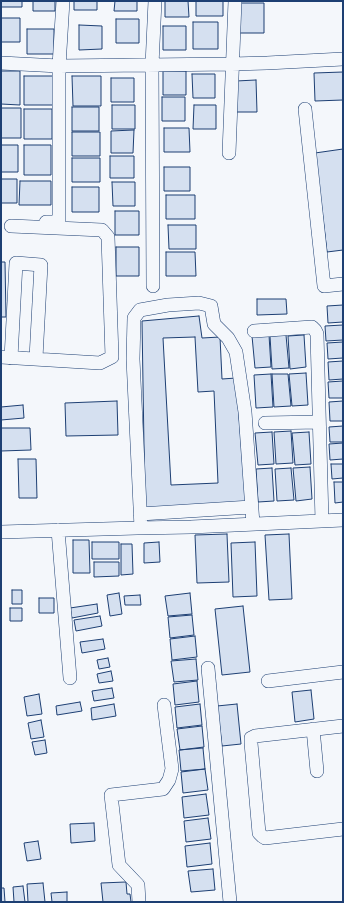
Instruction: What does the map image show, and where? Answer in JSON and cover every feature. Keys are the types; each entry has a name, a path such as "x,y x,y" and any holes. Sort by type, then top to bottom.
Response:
{"street":[{"path":"6,224 59,222 58,66 63,1"},
{"path":"153,286 152,64 155,1"},
{"path":"229,153 235,1"},
{"path":"1,63 58,66 232,64 343,59"},
{"path":"305,109 324,286 343,284"},
{"path":"6,224 102,230 108,237 112,358 100,363 36,358 6,358 16,263 41,266 36,358"},
{"path":"141,528 133,359 134,318 140,310 168,305 199,303 211,306 214,324 228,338 236,352 245,412 253,524"},
{"path":"254,331 312,327 317,334 322,521"},
{"path":"264,423 319,422"},
{"path":"140,514 252,507"},
{"path":"1,532 191,527 343,520"},
{"path":"58,530 70,678"},
{"path":"208,668 230,902"},
{"path":"268,681 343,672"},
{"path":"139,902 138,885 119,865 111,795 163,789 170,780 172,770 164,705"},
{"path":"343,726 255,736 251,738 259,833 265,838 343,829"},
{"path":"313,729 317,771"}],"building":[{"path":"1,1 22,1 22,7 1,7"},
{"path":"33,1 55,1 55,11 33,11"},
{"path":"74,1 97,1 97,10 74,10"},
{"path":"115,1 137,1 137,11 114,11"},
{"path":"165,1 188,1 189,17 165,17"},
{"path":"196,1 223,1 223,16 196,16"},
{"path":"239,3 264,3 264,33 239,33"},
{"path":"1,18 20,18 20,42 1,42"},
{"path":"116,19 139,19 139,43 116,43"},
{"path":"193,22 218,22 218,49 193,49"},
{"path":"79,25 102,26 102,49 79,50"},
{"path":"163,26 186,26 186,50 163,50"},
{"path":"27,29 54,29 54,54 27,54"},
{"path":"1,71 20,71 20,105 1,104"},
{"path":"163,71 186,71 186,95 163,95"},
{"path":"343,72 343,100 315,101 314,73"},
{"path":"192,74 215,74 215,98 193,98"},
{"path":"24,76 53,76 53,105 24,105"},
{"path":"72,76 101,76 101,106 73,106"},
{"path":"111,78 134,78 134,102 111,102"},
{"path":"256,80 257,112 236,112 236,81"},
{"path":"162,97 185,97 185,121 162,121"},
{"path":"112,105 135,105 135,129 112,129"},
{"path":"194,105 216,105 216,129 193,129"},
{"path":"72,107 99,107 99,131 72,131"},
{"path":"1,108 21,108 21,138 1,138"},
{"path":"24,109 52,109 52,139 24,139"},
{"path":"164,128 189,128 190,152 164,152"},
{"path":"134,130 133,153 111,153 111,131"},
{"path":"72,132 100,132 100,156 72,156"},
{"path":"1,145 18,145 18,172 1,172"},
{"path":"24,145 51,145 51,175 24,175"},
{"path":"343,149 343,250 327,252 315,153"},
{"path":"110,156 134,156 134,178 110,178"},
{"path":"72,158 100,158 100,182 72,182"},
{"path":"164,167 190,167 190,191 164,191"},
{"path":"1,179 17,179 17,203 1,203"},
{"path":"20,181 51,181 51,205 19,205"},
{"path":"112,182 135,182 135,206 113,206"},
{"path":"72,187 99,187 99,212 72,212"},
{"path":"166,195 195,195 195,219 166,219"},
{"path":"115,211 139,211 139,235 115,235"},
{"path":"168,225 196,225 196,249 169,249"},
{"path":"116,247 139,247 139,276 116,276"},
{"path":"166,252 195,252 196,276 166,276"},
{"path":"1,262 5,262 6,317 1,317"},
{"path":"257,299 286,299 287,314 257,315"},
{"path":"343,305 343,322 328,323 327,306"},
{"path":"199,316 202,338 220,337 222,379 236,378 246,504 145,510 142,321","holes":["195,337 198,392 214,391 218,483 171,485 163,338"]},
{"path":"343,325 343,340 326,341 325,326"},
{"path":"269,335 271,367 255,368 252,336"},
{"path":"286,335 289,368 272,369 270,336"},
{"path":"304,335 306,367 290,369 288,336"},
{"path":"343,342 343,358 328,359 327,343"},
{"path":"343,361 343,379 329,380 328,362"},
{"path":"306,373 308,405 292,406 289,374"},
{"path":"271,374 273,407 256,408 254,375"},
{"path":"272,374 288,374 291,406 274,407"},
{"path":"343,381 343,398 329,398 328,382"},
{"path":"117,401 118,435 66,436 65,403"},
{"path":"343,401 343,421 330,421 329,402"},
{"path":"23,405 24,418 1,420 1,407"},
{"path":"343,426 343,442 330,442 329,427"},
{"path":"1,428 30,428 31,450 1,451"},
{"path":"291,431 293,463 276,464 274,432"},
{"path":"272,432 274,464 258,465 255,433"},
{"path":"309,432 311,464 295,465 292,433"},
{"path":"343,443 343,459 330,460 329,444"},
{"path":"18,459 36,459 37,498 19,498"},
{"path":"331,464 343,464 343,478 332,479"},
{"path":"310,467 312,499 296,501 293,468"},
{"path":"272,468 274,501 258,502 256,469"},
{"path":"291,468 294,500 277,501 275,469"},
{"path":"334,482 343,482 343,502 335,503"},
{"path":"227,534 229,582 197,583 195,535"},
{"path":"289,534 292,599 269,600 265,535"},
{"path":"73,540 89,540 90,573 73,573"},
{"path":"92,542 119,542 119,559 92,559"},
{"path":"159,542 160,562 144,563 144,543"},
{"path":"255,542 257,596 233,597 231,543"},
{"path":"121,544 132,544 133,574 121,575"},
{"path":"94,562 119,562 119,576 94,577"},
{"path":"12,590 22,590 22,604 12,604"},
{"path":"119,593 122,614 110,616 107,595"},
{"path":"190,593 192,614 168,616 165,596"},
{"path":"140,595 141,605 125,605 124,596"},
{"path":"39,598 54,598 54,613 39,613"},
{"path":"97,604 98,613 72,618 70,608"},
{"path":"243,606 250,672 222,675 215,609"},
{"path":"10,608 22,608 22,621 10,621"},
{"path":"192,615 194,635 170,638 168,617"},
{"path":"100,616 102,626 76,631 74,620"},
{"path":"195,636 197,657 172,660 170,639"},
{"path":"103,639 105,649 82,653 80,642"},
{"path":"108,658 110,667 99,669 97,660"},
{"path":"196,659 198,680 174,682 171,661"},
{"path":"111,671 113,681 99,683 97,674"},
{"path":"197,681 199,702 175,705 173,684"},
{"path":"112,688 114,698 94,701 92,691"},
{"path":"311,690 314,719 295,722 292,692"},
{"path":"39,694 42,714 27,716 24,697"},
{"path":"80,702 82,711 57,715 56,706"},
{"path":"114,704 116,716 92,720 91,708"},
{"path":"200,704 202,725 177,728 175,707"},
{"path":"237,704 241,744 222,746 217,706"},
{"path":"41,720 44,737 31,739 28,723"},
{"path":"202,726 204,747 180,750 177,729"},
{"path":"45,740 47,753 35,755 32,742"},
{"path":"203,748 205,769 181,771 179,750"},
{"path":"205,769 208,790 183,793 181,772"},
{"path":"206,794 209,815 184,818 182,797"},
{"path":"208,818 211,839 186,842 184,821"},
{"path":"94,823 95,841 71,843 70,824"},
{"path":"38,841 41,859 27,861 24,843"},
{"path":"210,843 212,864 187,867 185,846"},
{"path":"213,869 215,890 191,892 188,871"},
{"path":"126,882 127,894 130,894 131,902 103,902 101,883"},
{"path":"43,883 45,902 28,902 27,884"},
{"path":"23,886 25,902 14,902 13,887"},
{"path":"1,888 4,888 5,902 1,902"},
{"path":"67,892 67,902 52,902 51,893"}]}
